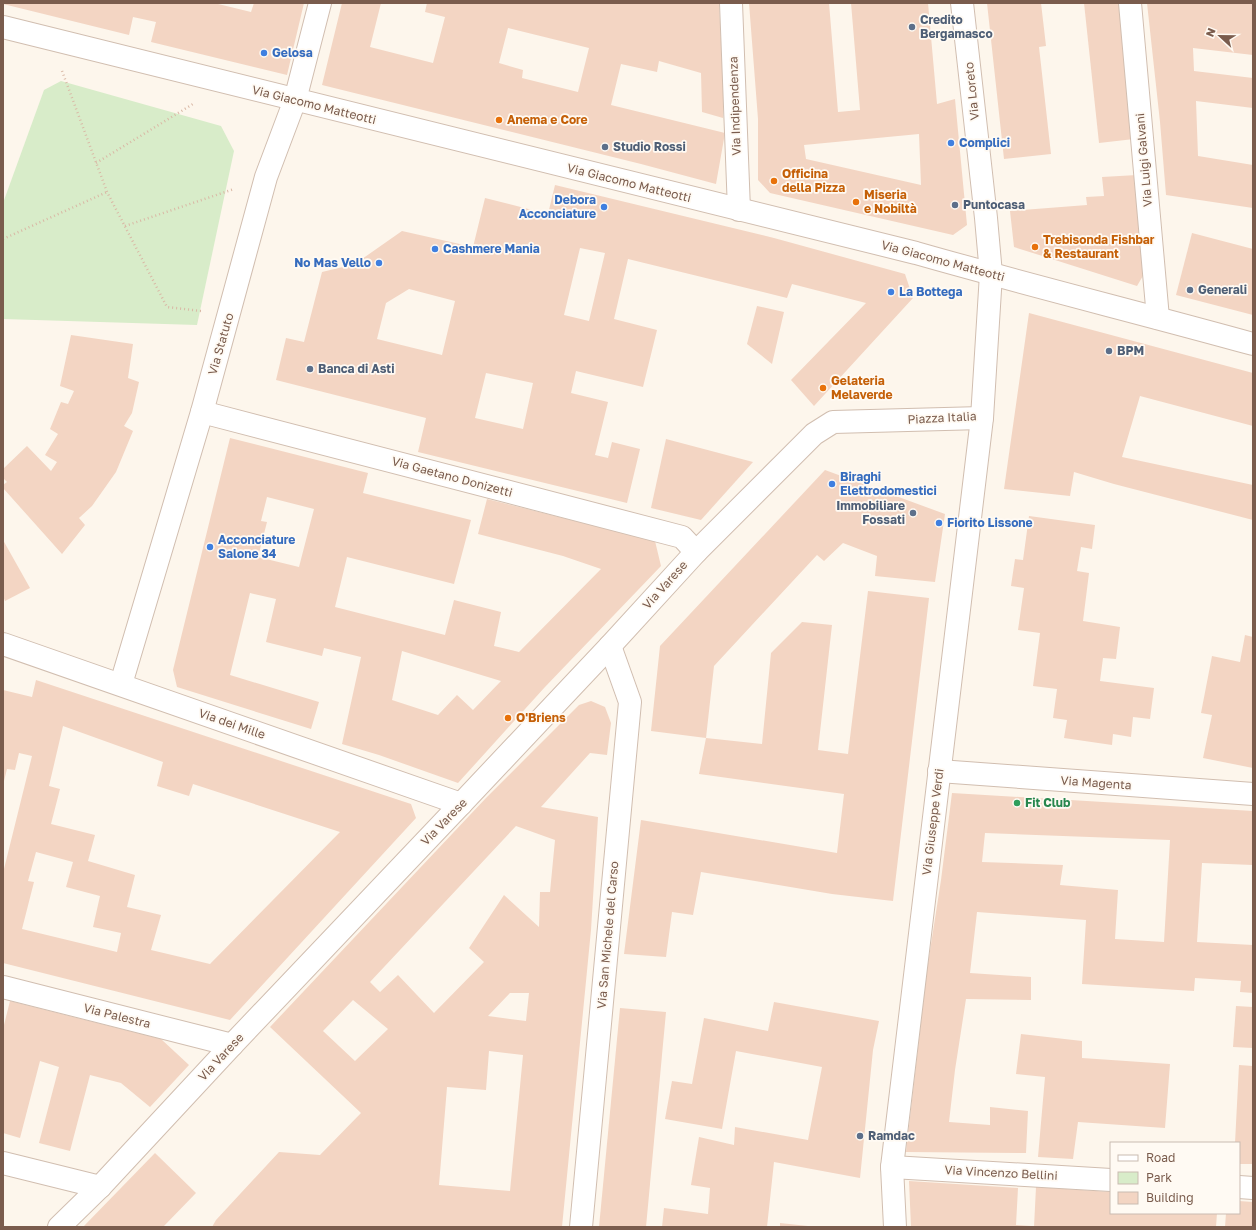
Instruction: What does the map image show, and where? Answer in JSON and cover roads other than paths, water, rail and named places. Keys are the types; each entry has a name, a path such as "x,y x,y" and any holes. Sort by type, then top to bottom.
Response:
{"street":[{"name":"Via Statuto","path":"121,684 202,412 266,178 295,100 320,3"},
{"name":"Via Indipendenza","path":"731,3 740,210"},
{"name":"Via Loreto","path":"962,3 991,274"},
{"name":"Via Luigi Galvani","path":"1130,3 1158,318"},
{"name":"Via Giacomo Matteotti","path":"3,27 916,253 1253,344"},
{"name":"Piazza Italia","path":"833,422 982,418 991,274"},
{"name":"Via Gaetano Donizetti","path":"202,412 682,537 696,552"},
{"name":"Via Giuseppe Verdi","path":"895,1227 892,1167 982,418"},
{"name":"Via Varese","path":"59,1227 100,1187 232,1045 610,646 696,552 814,434 833,422"},
{"name":"Via dei Mille","path":"3,644 461,804"},
{"name":"Via San Michele del Carso","path":"581,1227 630,702 610,646"},
{"name":"Via Magenta","path":"939,771 1253,794"},
{"name":"Via Palestra","path":"3,987 232,1045"},
{"path":"3,1163 100,1187"},
{"name":"Via Vincenzo Bellini","path":"892,1167 1110,1180"},
{"path":"1240,1187 1253,1188"}],"place":[{"name":"Credito Bergamasco","path":"912,27"},
{"name":"Gelosa","path":"264,53"},
{"name":"Anema e Core","path":"499,120"},
{"name":"Complici","path":"951,143"},
{"name":"Studio Rossi","path":"605,147"},
{"name":"Officina della Pizza","path":"774,181"},
{"name":"Miseria e Nobiltà","path":"856,202"},
{"name":"Puntocasa","path":"955,205"},
{"name":"Debora Acconciature","path":"604,207"},
{"name":"Trebisonda Fishbar & Restaurant","path":"1035,247"},
{"name":"Cashmere Mania","path":"435,249"},
{"name":"No Mas Vello","path":"379,263"},
{"name":"Generali","path":"1190,290"},
{"name":"La Bottega","path":"891,292"},
{"name":"BPM","path":"1109,351"},
{"name":"Banca di Asti","path":"310,369"},
{"name":"Gelateria Melaverde","path":"823,388"},
{"name":"Biraghi Elettrodomestici","path":"832,484"},
{"name":"Immobiliare Fossati","path":"913,513"},
{"name":"Fiorito Lissone","path":"939,523"},
{"name":"Acconciature Salone 34","path":"210,547"},
{"name":"O'Briens","path":"508,718"},
{"name":"Fit Club","path":"1017,803"},
{"name":"Ramdac","path":"860,1136"}]}
